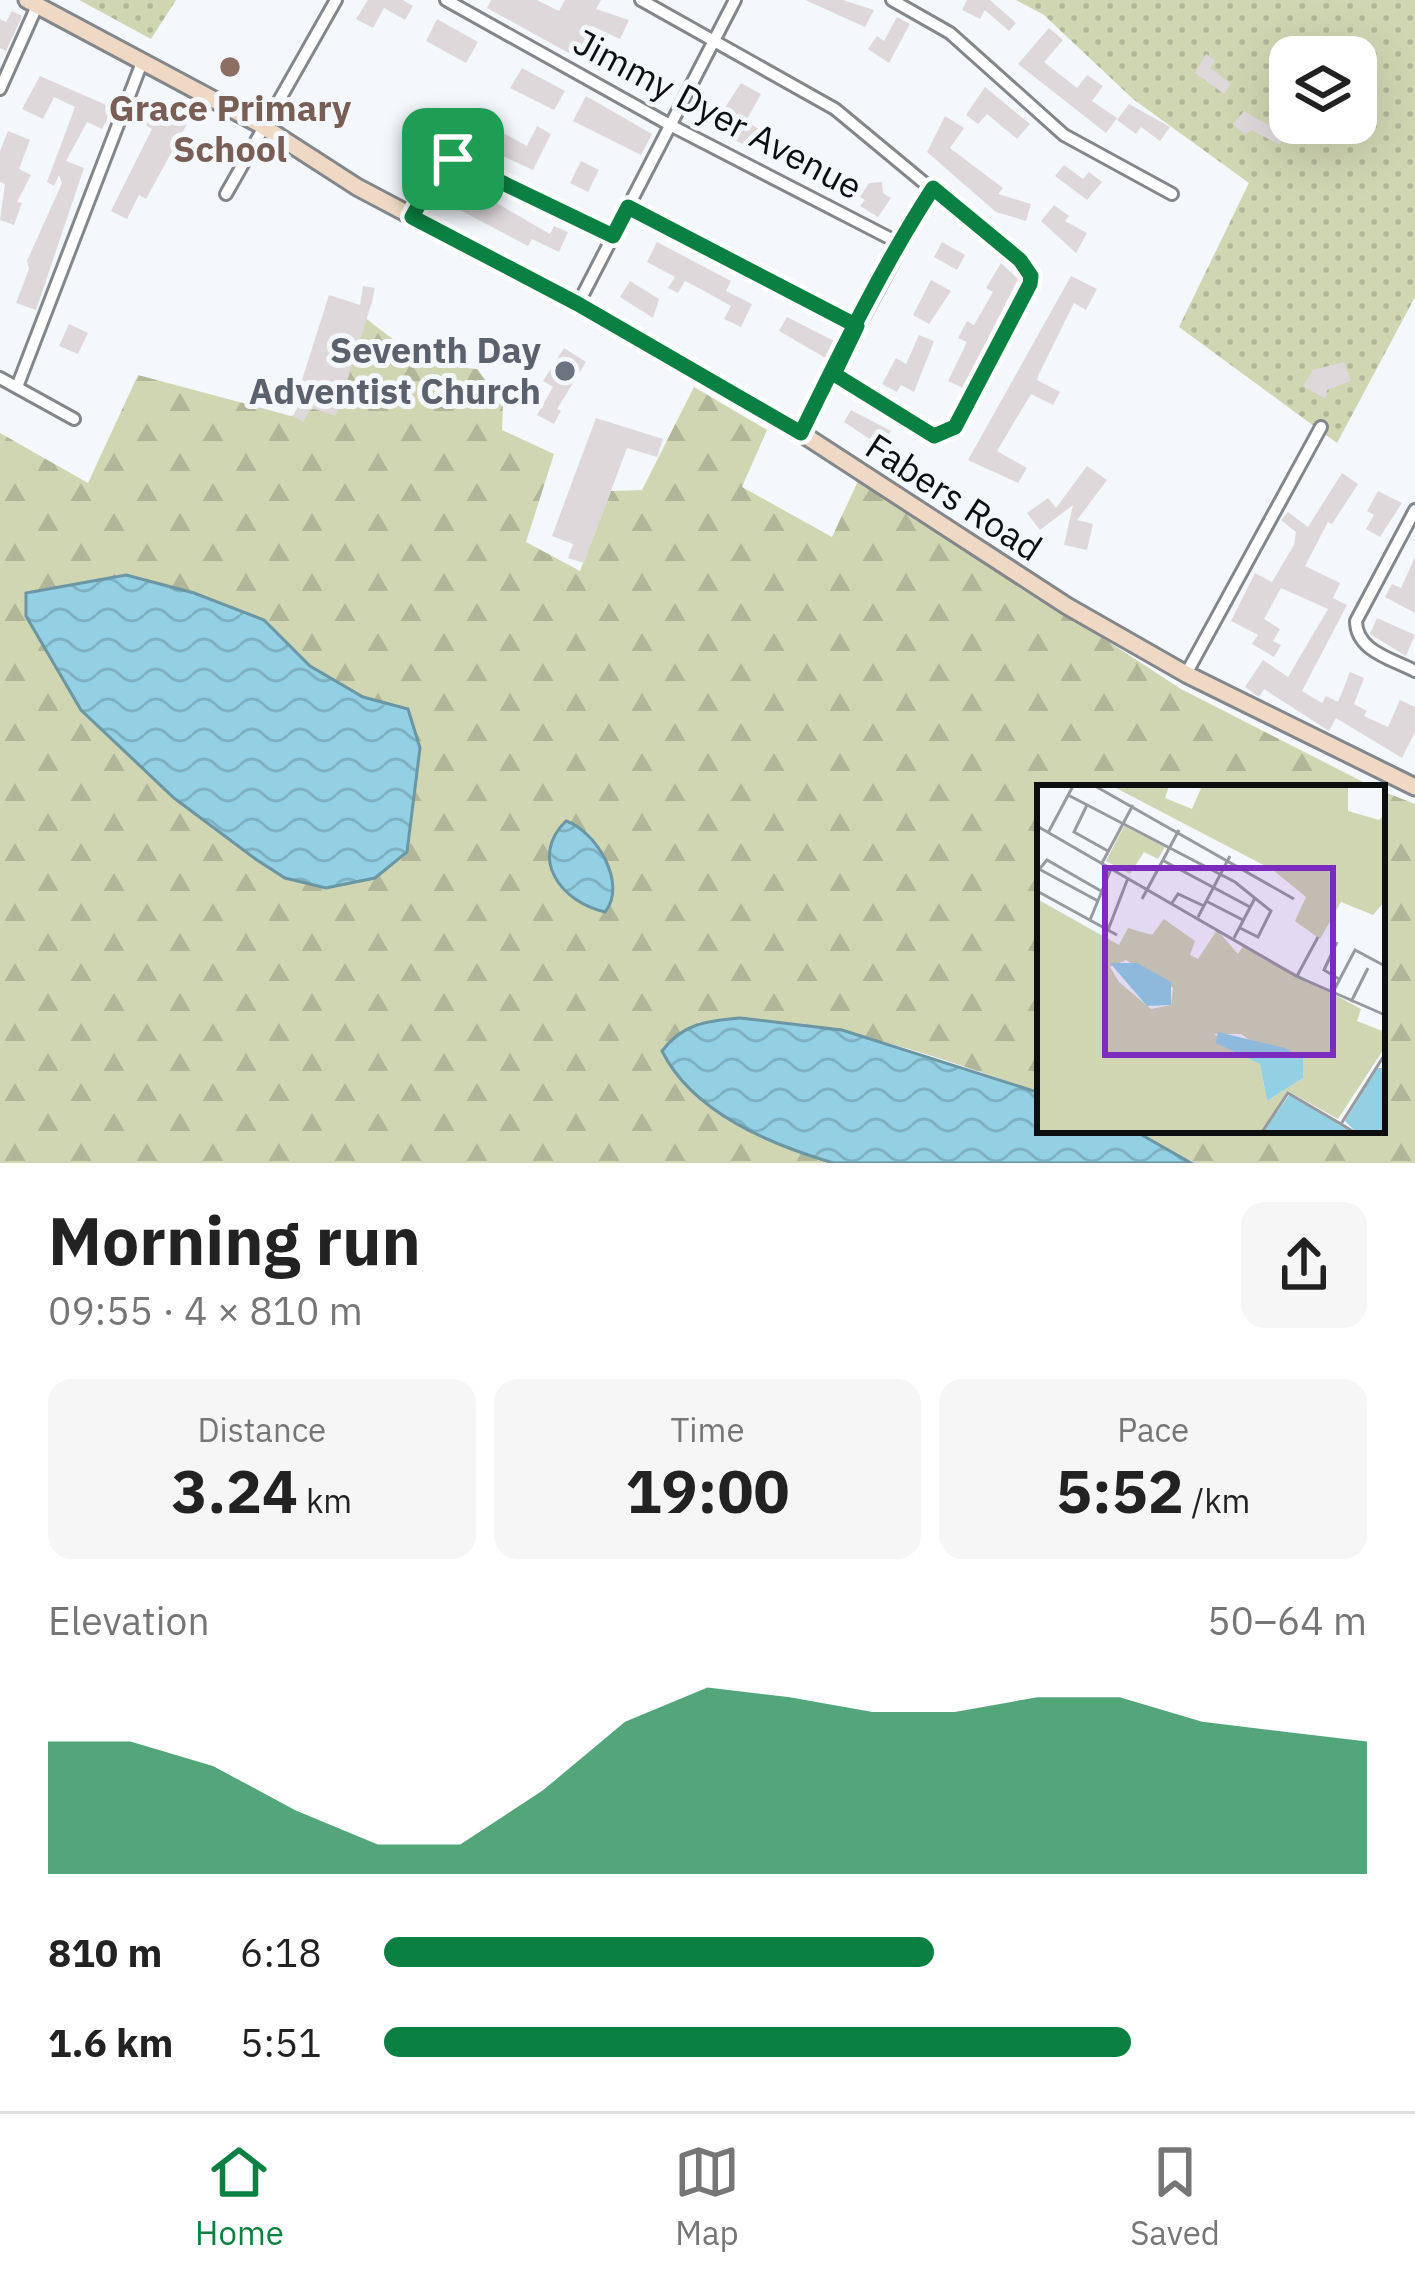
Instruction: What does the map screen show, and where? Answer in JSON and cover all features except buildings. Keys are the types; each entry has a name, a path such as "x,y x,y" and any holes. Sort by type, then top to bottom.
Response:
{"main road":[{"name":"Fabers Road","path":"32,3 261,125 412,217 578,304 801,433 1067,606 1186,674 1414,783"}],"street":[{"path":"226,194 336,0"},
{"name":"Jimmy Dyer Avenue","path":"446,0 670,125 901,244"},
{"path":"641,0 819,98 1028,269 1028,292 955,427 943,436 924,434 834,374"},
{"path":"578,304 735,0"},
{"path":"892,0 950,33 1064,135 1172,194"},
{"path":"0,88 32,3"},
{"path":"17,387 141,65"},
{"path":"412,217 440,166 453,159 613,236"},
{"path":"801,433 933,188"},
{"path":"628,207 857,326"},
{"path":"0,378 74,419"},
{"path":"1186,674 1321,428"},
{"path":"1415,510 1356,621 1356,635 1365,646 1415,671"}],"green space":[{"path":"79,0 176,0 151,39"},
{"path":"1016,0 1415,0 1415,297 1337,443 1179,327 1249,183 1133,99 1044,15"},
{"path":"364,317 425,364 477,369 503,404 502,430 554,454 526,542 580,571 611,491 642,490 694,387 767,430 742,487 832,537 859,479 1181,689 1369,785 1037,785 1037,1092 915,1051 829,1030 742,1020 698,1022 797,1152 833,1163 0,1163 0,433 88,483 138,375 291,416 328,404","holes":["126,575 194,593 263,620 310,666 363,697 420,748 406,852 285,878 174,798 81,710 26,616"]},
{"path":"1385,792 1415,804 1415,1163 1191,1163 1138,1133 1385,1133"}],"water":[{"path":"126,575 194,593 264,620 310,666 363,697 408,709 420,748 407,852 375,878 326,888 285,878 174,798 81,710 26,616 26,593"},
{"path":"566,821 598,847 611,874 611,900 605,912 575,899 555,877 550,849"},
{"path":"740,1018 842,1030 1037,1092 1037,1133 1138,1133 1191,1163 833,1163 759,1136 693,1092 662,1051 687,1029"}],"place":[{"name":"Grace Primary School","path":"230,67"},
{"name":"Seventh Day Adventist Church","path":"565,371"}],"route":[{"path":"453,159 440,166 412,217 578,304 801,433 834,374 901,244 933,188 1020,260 1031,276 1030,284 955,427 943,436 924,434 834,374 857,326 628,207 613,236 453,159"}]}
